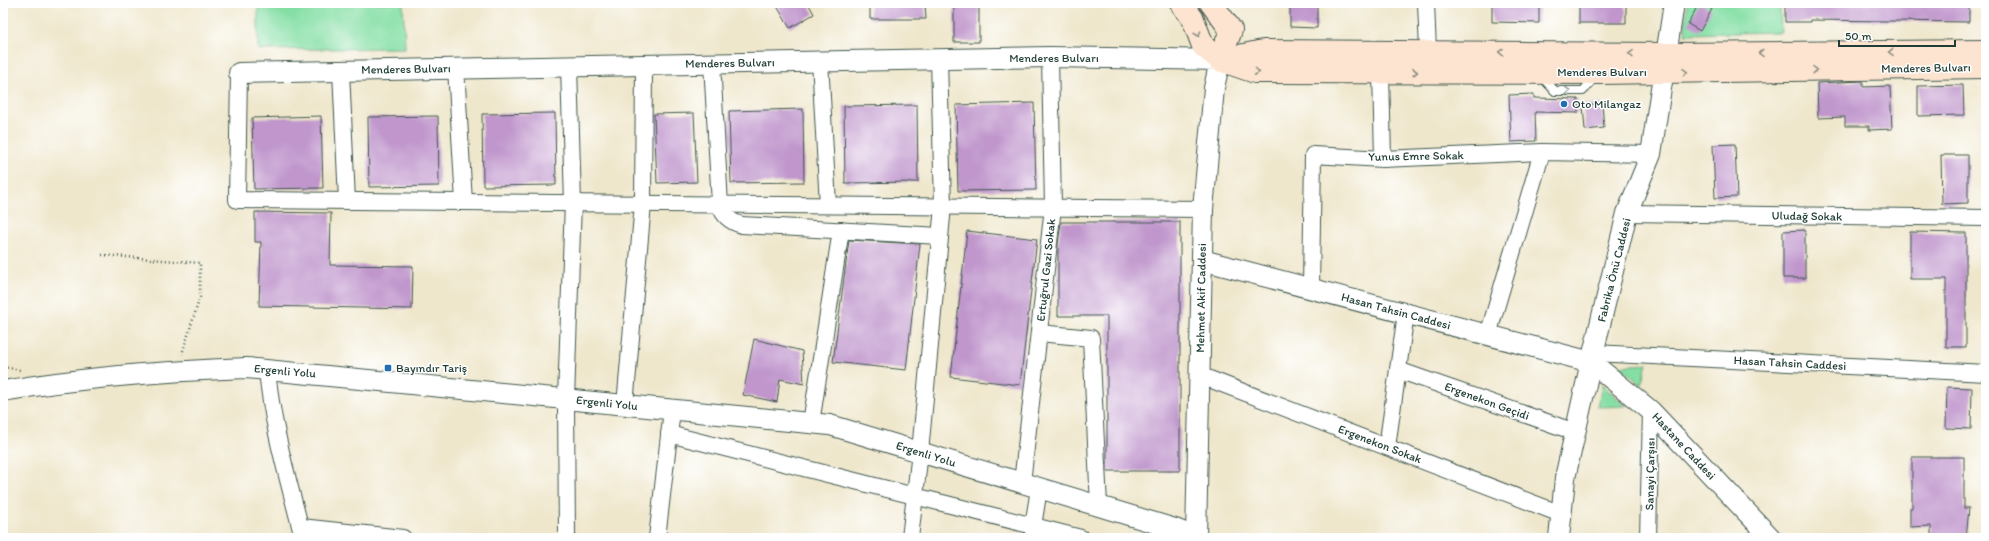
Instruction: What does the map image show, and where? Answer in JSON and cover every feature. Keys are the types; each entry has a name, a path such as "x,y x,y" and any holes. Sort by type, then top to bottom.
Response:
{"main road":[{"path":"1181,3 1193,19 1202,46 1220,60"},
{"name":"Mehmet Akif Caddesi","path":"1211,3 1231,30 1220,60"},
{"name":"Menderes Bulvarı","path":"1220,60 1263,51 1428,51 1665,63 1986,67"},
{"name":"Menderes Bulvarı","path":"1220,60 1255,72 1599,73 1665,63 1986,51"}],"street":[{"path":"1426,3 1428,51"},
{"name":"Fabrika Önü Caddesi","path":"1559,538 1565,478 1592,357 1627,214 1651,154 1674,3"},
{"name":"Menderes Bulvarı","path":"239,73 1050,57 1220,60"},
{"name":"Ertuğrul Gazi Sokak","path":"1033,532 1030,486 1039,333 1053,207 1050,57"},
{"path":"910,538 920,452 943,206 939,59"},
{"name":"Mehmet Akif Caddesi","path":"1196,538 1203,209 1214,88 1220,60"},
{"path":"820,61 828,205"},
{"path":"712,64 720,204 726,218 736,224 940,236"},
{"path":"625,405 643,204 644,65"},
{"path":"567,538 566,399 573,203 569,66"},
{"path":"456,68 464,202"},
{"path":"341,70 347,201"},
{"path":"1381,72 1382,158"},
{"path":"239,73 237,200 1203,209"},
{"path":"1488,335 1542,152"},
{"name":"Yunus Emre Sokak","path":"1311,288 1313,155 1382,158 1542,152 1651,154"},
{"name":"Uludağ Sokak","path":"1627,214 1986,218"},
{"path":"811,423 842,230"},
{"name":"Hasan Tahsin Caddesi","path":"1202,260 1488,335 1592,357 1986,373"},
{"path":"1387,447 1406,313"},
{"path":"1039,333 1091,338 1099,506"},
{"name":"Hastane Caddesi","path":"1592,357 1651,411 1771,538"},
{"path":"267,369 270,403 277,436 302,532 403,538"},
{"name":"Ergenli Yolu","path":"3,391 52,383 176,370 267,369 830,425 1175,529 1196,538"},
{"name":"Ergenekon Geçidi","path":"1398,370 1575,432"},
{"name":"Ergenekon Sokak","path":"1200,375 1561,514"},
{"path":"657,538 672,410"},
{"name":"Sanayi Çarşısı","path":"1648,538 1651,411"},
{"path":"669,434 914,497 1033,532 1081,538"}],"path":[{"path":"102,255 200,263 200,297 176,370"}],"green space":[{"path":"258,3 403,3 405,48 258,50"},
{"path":"1687,3 1780,3 1781,32 1685,34"},
{"path":"1647,364 1641,385 1620,366"},
{"path":"1602,385 1626,406 1598,407"}],"building":[{"path":"775,3 808,3 814,14 790,28"},
{"path":"870,3 925,3 926,19 870,19"},
{"path":"954,3 979,3 979,42 954,42"},
{"path":"1290,3 1317,3 1317,28 1290,27"},
{"path":"1492,3 1539,3 1539,23 1492,22"},
{"path":"1579,3 1626,3 1626,23 1579,23"},
{"path":"1699,3 1712,9 1700,31 1688,24"},
{"path":"1785,3 1969,3 1969,22 1810,20 1810,22 1785,22"},
{"path":"1863,81 1863,87 1890,86 1892,129 1869,130 1869,126 1845,126 1845,117 1818,118 1817,83"},
{"path":"1963,85 1964,115 1918,116 1918,86"},
{"path":"1534,94 1534,98 1578,99 1578,113 1535,112 1536,141 1511,142 1509,95"},
{"path":"1034,103 1036,190 958,191 956,105"},
{"path":"1602,104 1604,128 1585,130 1583,105"},
{"path":"917,105 918,182 845,183 844,106"},
{"path":"803,109 804,182 731,183 729,111"},
{"path":"555,113 556,185 483,186 482,114"},
{"path":"694,113 697,182 657,183 654,114"},
{"path":"321,116 323,188 254,189 252,118"},
{"path":"438,116 439,186 369,187 368,117"},
{"path":"1735,144 1737,197 1715,198 1713,145"},
{"path":"1941,155 1968,155 1968,203 1942,204"},
{"path":"255,212 331,213 330,265 413,266 412,309 259,306 261,242 255,242"},
{"path":"1061,222 1180,222 1180,471 1107,471 1107,316 1058,316 1058,244"},
{"path":"1805,230 1805,278 1783,278 1783,231"},
{"path":"967,231 1037,239 1020,385 951,377"},
{"path":"1910,232 1966,233 1966,347 1946,347 1946,279 1910,279"},
{"path":"849,240 920,244 906,370 833,362"},
{"path":"754,339 802,351 804,384 780,379 777,402 743,395"},
{"path":"1947,387 1972,388 1971,429 1946,428"},
{"path":"1912,457 1964,457 1964,508 1969,508 1966,538 1931,538 1931,526 1910,527 1910,508 1912,508"}],"place":[{"name":"Oto Milangaz","path":"1564,104"},
{"name":"Bayındır Tariş","path":"388,368"}]}
